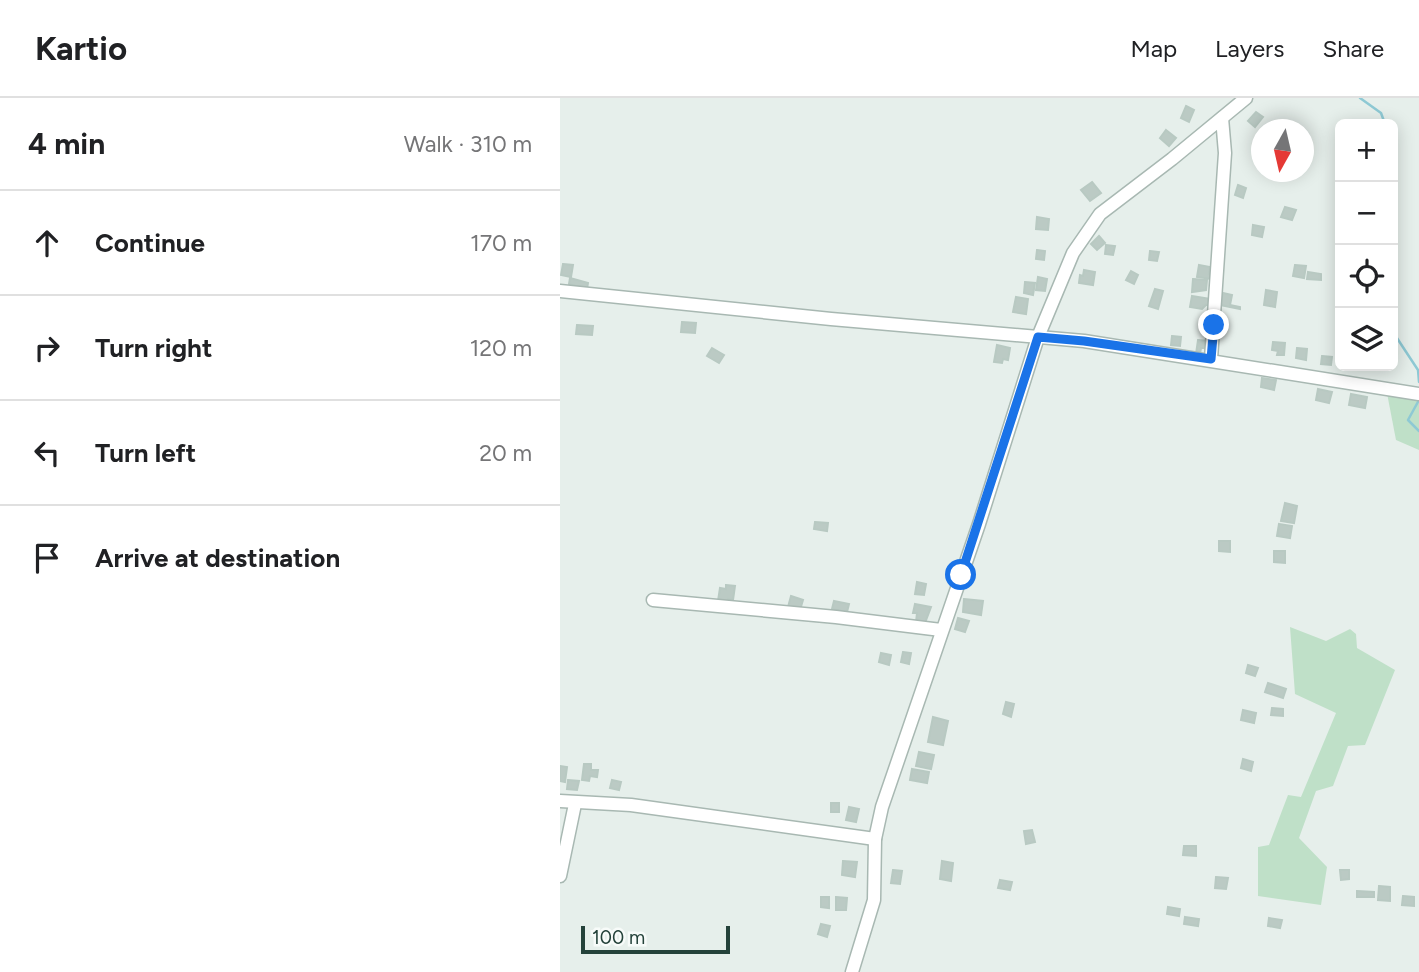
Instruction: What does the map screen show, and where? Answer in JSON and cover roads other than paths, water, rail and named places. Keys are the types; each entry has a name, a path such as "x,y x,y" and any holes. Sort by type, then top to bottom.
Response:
{"street":[{"path":"852,972 874,900 875,839 882,807 979,524 1038,337 1073,253 1100,214 1246,98"},
{"path":"1211,359 1225,153 1222,118"},
{"path":"560,291 831,320 1084,341 1419,394"},
{"path":"653,600 941,630"},
{"path":"560,801 575,804 631,805 875,839"},
{"path":"560,876 575,804"}],"waterway":[{"path":"1360,98 1381,113 1383,119"},
{"path":"1398,340 1418,370 1419,382"},
{"path":"1419,400 1408,420 1419,431"}]}
